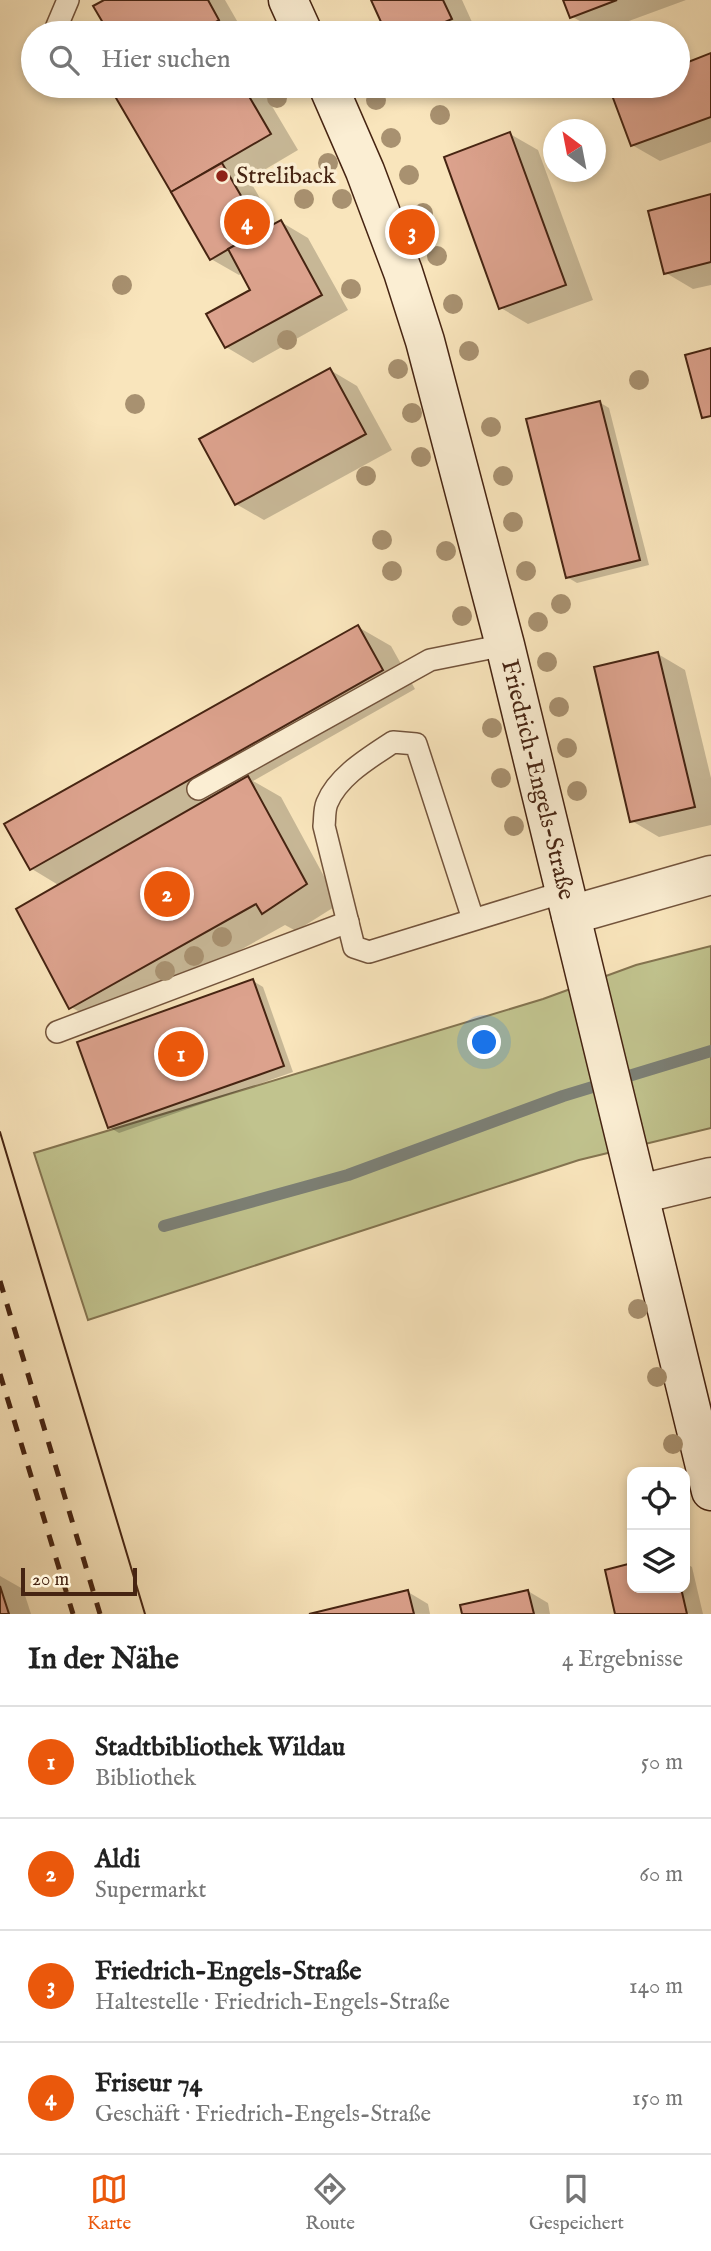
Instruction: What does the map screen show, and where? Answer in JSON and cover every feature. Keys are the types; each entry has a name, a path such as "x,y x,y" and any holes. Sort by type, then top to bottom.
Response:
{"main road":[{"path":"288,0 298,21"},
{"name":"Friedrich-Engels-Straße","path":"333,98 365,171 417,313 505,645 711,1491"},
{"name":"Friedrich-Engels-Straße","path":"567,903 711,875"},
{"path":"640,1194 711,1177"}],"lane":[{"path":"59,21 68,0"},
{"path":"198,789 430,660 505,645"},
{"path":"473,919 416,744 393,742 349,774 326,805 324,826 354,947 369,953 473,919 567,903"},
{"path":"57,1032 348,922"}],"green space":[{"path":"711,946 711,1128 579,1160 88,1320 34,1153 543,999 636,965"}],"building":[{"path":"104,0 208,0 219,20 102,21 93,6"},
{"path":"371,0 443,0 452,19 447,21 381,21"},
{"path":"563,0 617,0 570,18"},
{"path":"711,53 711,117 631,146 613,98 690,98 690,61"},
{"path":"116,98 250,98 271,134 171,192"},
{"path":"510,132 566,285 499,309 444,157"},
{"path":"222,163 261,230 210,260 171,192"},
{"path":"711,194 711,262 664,274 648,211"},
{"path":"281,220 322,295 225,348 206,314 250,290 228,249"},
{"path":"711,348 711,416 702,418 685,355"},
{"path":"330,368 366,434 235,505 199,439"},
{"path":"600,401 640,560 566,578 526,419"},
{"path":"358,625 383,670 30,870 4,824"},
{"path":"658,652 695,807 630,822 594,667"},
{"path":"248,776 307,884 262,914 256,904 69,1009 16,909"},
{"path":"253,979 284,1066 108,1128 77,1042"},
{"path":"627,1564 627,1593 682,1593 687,1614 615,1614 605,1570"},
{"path":"0,1586 9,1614 0,1614"},
{"path":"408,1590 414,1614 309,1614"},
{"path":"528,1590 534,1614 462,1614 460,1605"}],"waterway":[{"path":"164,1226 348,1175 563,1096 711,1051"}],"tram line":[{"path":"0,1132 145,1614"}],"railway":[{"path":"0,1281 100,1614"},
{"path":"0,1374 73,1614"}],"place":[{"name":"Streliback","path":"222,176"},
{"name":"Friseur 74","path":"247,222"},
{"name":"Friedrich-Engels-Straße","path":"412,232"},
{"name":"Aldi","path":"167,894"},
{"name":"Stadtbibliothek Wildau","path":"181,1054"}]}
